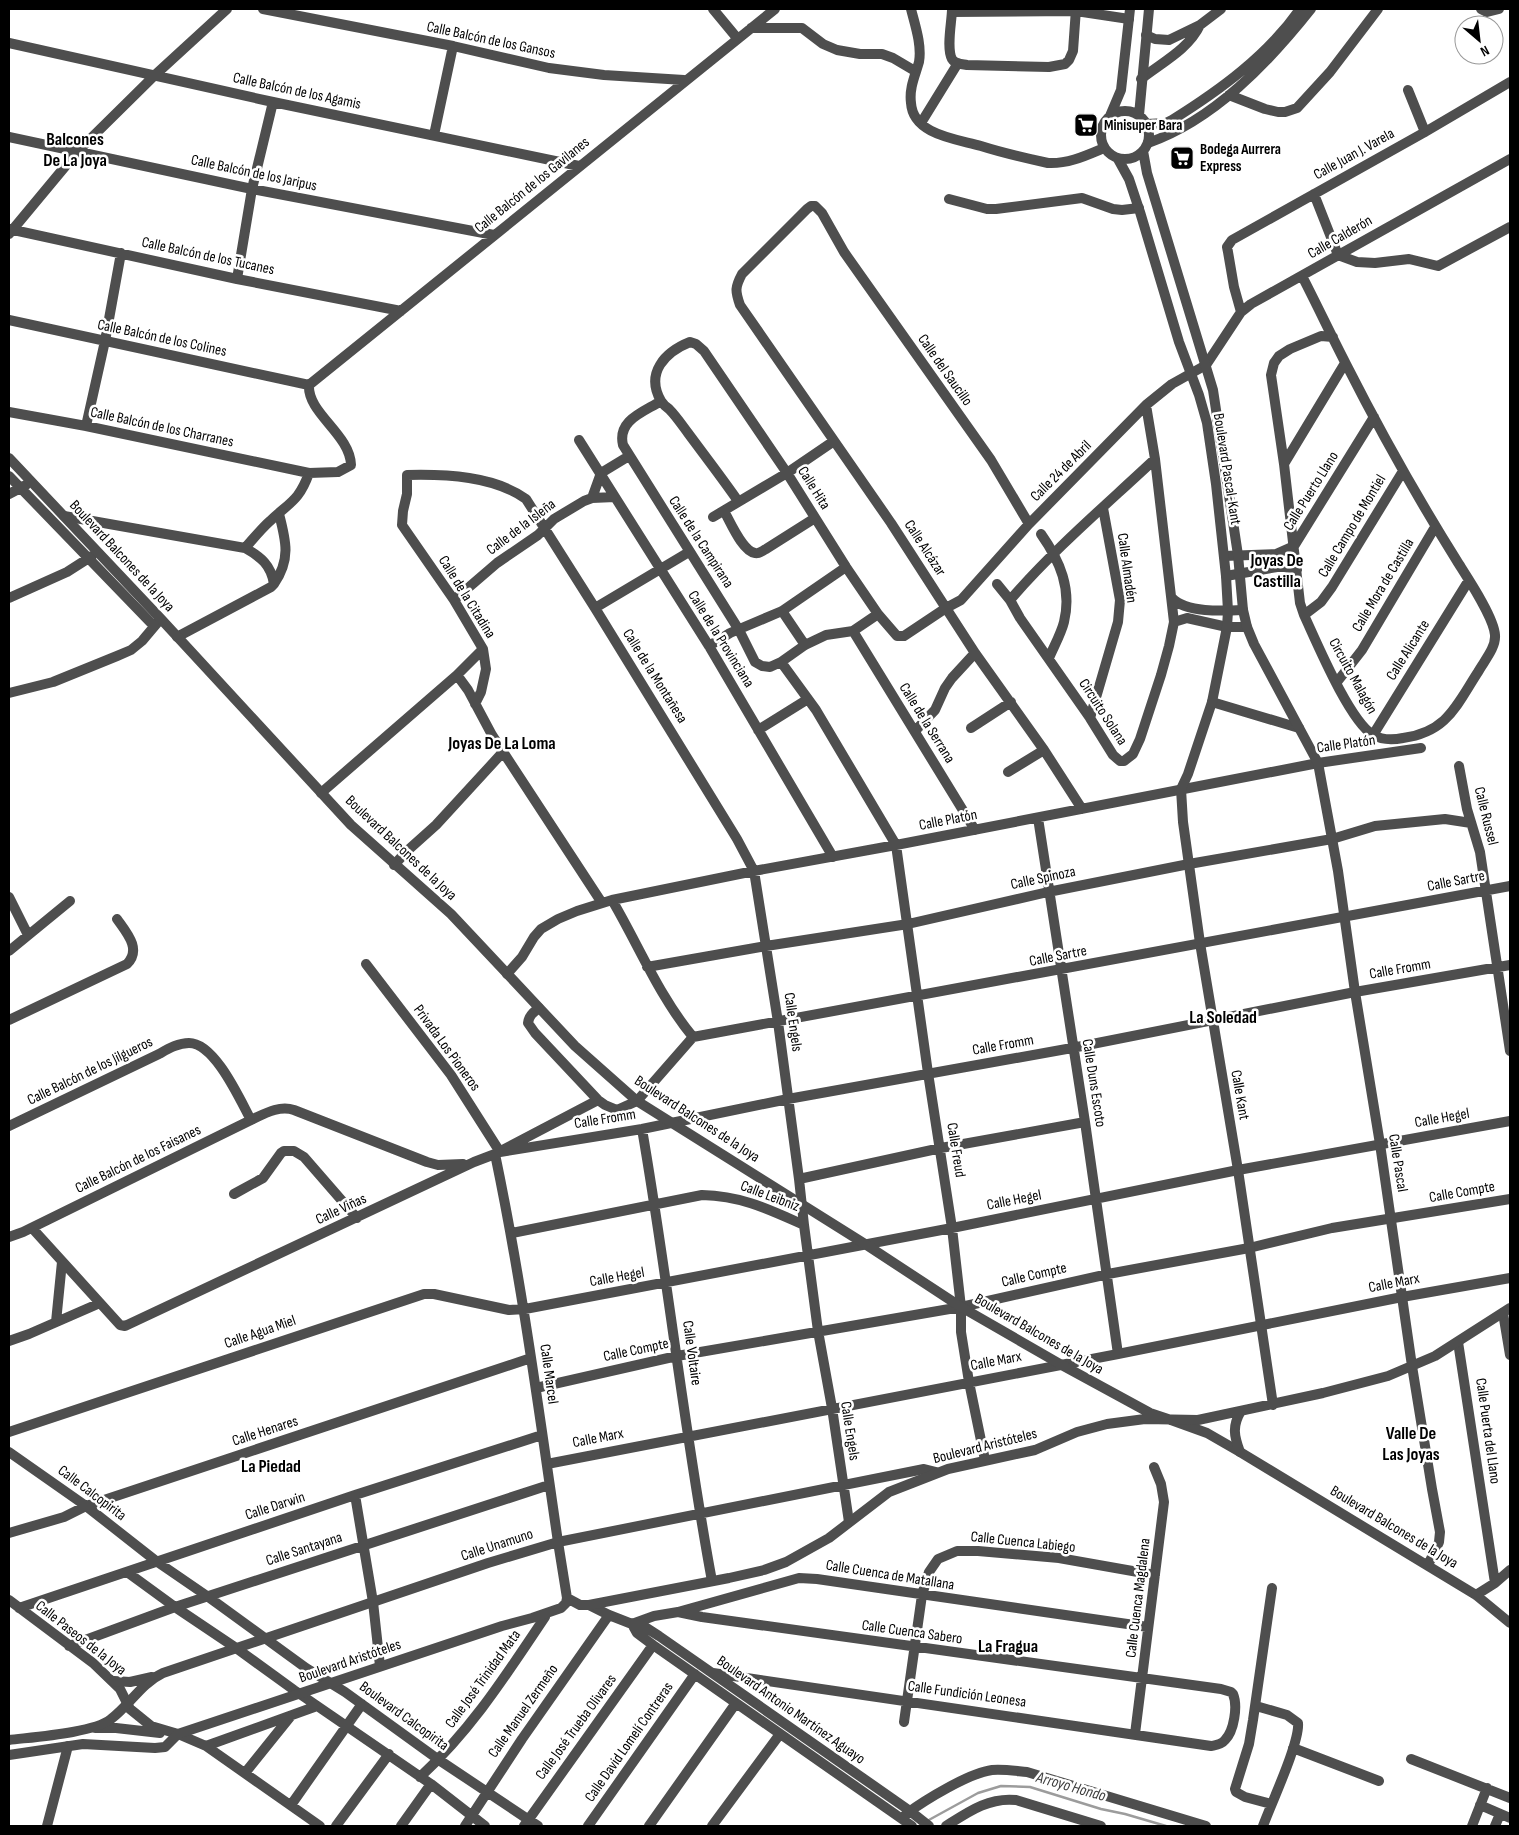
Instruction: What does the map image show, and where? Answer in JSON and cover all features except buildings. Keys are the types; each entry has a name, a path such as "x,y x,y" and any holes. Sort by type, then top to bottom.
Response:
{"street":[{"path":"10,231 78,151 155,76 228,9"},
{"name":"Calle Balcón de los Gansos","path":"263,9 453,46 549,68 604,75 684,80"},
{"path":"713,9 737,38"},
{"name":"Calle Balcón de los Gavilanes","path":"309,386 684,80 775,9"},
{"path":"910,9 918,41 919,57 910,102 912,114 921,123 949,139 1048,163 1060,164 1070,162 1104,148"},
{"path":"1139,115 1149,9"},
{"path":"1141,79 1188,43 1196,35 1208,13 1221,9"},
{"path":"1147,124 1172,120 1223,86 1266,49 1300,9"},
{"path":"1146,147 1149,134 1147,124 1139,115 1130,111 1119,111 1104,122 1100,131 1100,140 1110,155 1118,159 1127,160 1136,157 1146,147 1171,134 1229,95 1273,55 1311,9"},
{"path":"1229,95 1278,112 1297,108 1330,72 1378,9"},
{"path":"1481,9 1487,12 1500,9"},
{"path":"1076,10 1072,51 1069,60 1064,64 1049,67 984,66 958,63 952,59 950,49 952,11 1076,10 1130,14 1121,90 1110,116"},
{"path":"1146,35 1155,39 1169,40 1200,25"},
{"path":"751,28 802,28 823,44 837,50 860,54 882,54 915,71"},
{"name":"Calle Balcón de los Agamis","path":"9,43 273,102 579,166"},
{"path":"434,135 453,46"},
{"path":"921,123 958,63"},
{"name":"Calle Juan J. Varela","path":"1241,312 1234,288 1227,247 1232,240 1510,82"},
{"path":"1408,90 1425,132"},
{"path":"237,279 252,189 273,102"},
{"name":"Calle Balcón de los Jaripus","path":"9,137 252,189 494,235"},
{"name":"Boulevard Pascal-Kant","path":"1146,147 1147,172 1206,365 1216,410 1238,555 1243,610 1247,627 1254,644 1318,763"},
{"name":"Boulevard Pascal-Kant","path":"1118,159 1129,179 1139,208 1179,342 1199,395 1207,423 1224,556 1228,611 1227,628 1212,702 1188,774 1181,789"},
{"name":"Calle Calderón","path":"1206,365 1241,312 1262,297 1510,159"},
{"path":"1314,194 1338,255 1357,262 1375,263 1409,259 1438,266 1510,227"},
{"path":"949,199 996,209 1082,198 1122,210 1139,208"},
{"name":"Calle del Saucillo","path":"740,305 736,295 736,286 742,274 806,210 811,206 819,209 904,338 991,460 1029,524"},
{"name":"Calle Balcón de los Tucanes","path":"10,231 237,279 401,311"},
{"path":"86,426 105,341 121,253"},
{"name":"Circuito Malagón","path":"1302,276 1333,337 1345,363 1403,471 1435,527 1469,580 1495,633 1494,642 1455,708 1436,728 1415,737 1382,739 1373,735 1361,724 1337,682 1304,615 1298,590 1284,464 1271,384 1274,363 1279,356 1290,349 1321,336 1333,337"},
{"name":"Calle Alcázar","path":"740,305 891,523 975,654 1011,702 1082,809"},
{"name":"Calle Balcón de los Colines","path":"9,320 309,386"},
{"name":"Calle Hita","path":"661,401 655,379 657,369 662,360 681,346 690,342 696,344 704,351 787,473 878,614 897,636 900,637 910,633 946,608"},
{"path":"1284,464 1345,363"},
{"name":"Calle 24 de Abril","path":"946,608 961,600 972,590 1029,524 1146,405 1172,384 1206,365"},
{"name":"Calle Balcón de los Charranes","path":"9,412 86,426 309,473 338,472 350,465 350,455 334,429 314,404 308,391 309,386"},
{"path":"661,401 684,428 738,501"},
{"name":"Calle de la Campirana","path":"661,401 625,424 622,440 629,456 739,630 755,662 762,666 770,667 781,662"},
{"name":"Circuito Solana","path":"997,584 1010,600 1020,618 1117,759 1124,761 1136,746 1161,675 1174,622 1155,459 1146,405"},
{"name":"Calle Puerto Llano","path":"1224,556 1276,554 1294,546 1374,417"},
{"name":"Calle de la Provinciana","path":"579,440 709,646 833,857"},
{"path":"713,517 787,473 834,441"},
{"path":"592,498 601,473 629,456"},
{"name":"Boulevard Balcones de la Joya","path":"9,458 97,552 157,622"},
{"path":"1010,600 1055,553 1155,459"},
{"name":"Calle Campo de Montiel","path":"1304,615 1321,602 1332,587 1403,471"},
{"path":"245,548 304,489 309,473"},
{"name":"Calle de la Citadina","path":"475,704 481,692 486,669 483,648 454,600 402,525 407,494 407,475 444,475 492,482 514,491 526,499"},
{"name":"Boulevard Balcones de la Joya","path":"9,476 88,559 157,622 177,637 361,835 451,914 575,1046 637,1101 865,1244 961,1307 1152,1414 1207,1433 1476,1595 1510,1623"},
{"path":"9,494 32,482"},
{"name":"Calle de la Isleña","path":"454,600 497,563 531,540 554,519 584,500 615,497"},
{"name":"Calle de la Montañesa","path":"526,499 738,838 754,870"},
{"name":"Calle Almadén","path":"1090,718 1118,622 1120,600 1103,508"},
{"path":"724,510 745,548 754,553 759,553 815,518"},
{"path":"177,637 274,584 282,572 285,562 285,548 278,514"},
{"path":"64,516 245,548 265,560 273,575 274,584"},
{"name":"Calle Mora de Castilla","path":"1337,682 1362,650 1435,527"},
{"path":"1041,534 1055,553 1063,576 1066,594 1066,609 1063,623 1049,658"},
{"path":"9,598 67,572 97,552"},
{"path":"595,608 689,552"},
{"path":"709,646 730,633 782,611 846,567"},
{"path":"1226,576 1276,567 1297,570"},
{"name":"Calle Alicante","path":"1373,735 1469,580"},
{"path":"1172,598 1177,604 1185,608 1228,611 1243,610"},
{"path":"782,611 805,645"},
{"path":"878,614 853,632 826,635 805,645 781,662 808,699 896,845"},
{"path":"1174,622 1187,618 1227,628 1247,627"},
{"path":"9,693 53,682 131,650 142,641 157,622"},
{"name":"Calle de la Serrana","path":"853,632 975,830"},
{"path":"322,793 456,675 483,648"},
{"path":"915,731 935,710 952,678 975,654"},
{"path":"456,675 475,704 485,724 607,901 677,1018 694,1037 637,1101 617,1110 604,1106 531,1028 529,1020 531,1014 539,1008"},
{"path":"758,730 808,699"},
{"path":"971,728 1011,702"},
{"path":"1212,702 1298,728"},
{"name":"Calle Platón","path":"507,974 542,929 564,916 607,901 754,870 833,857 1318,763 1421,748"},
{"path":"1008,772 1044,750"},
{"path":"394,865 436,825 504,751"},
{"name":"Calle Pascal","path":"1318,763 1332,838 1392,1220 1412,1366 1440,1532 1440,1542 1428,1565"},
{"name":"Calle Russel","path":"1459,766 1471,823 1480,852 1496,968 1510,1047"},
{"name":"Calle Kant","path":"1181,789 1200,943 1238,1170 1273,1405"},
{"name":"Calle Spinoza","path":"1445,819 1468,809"},
{"name":"Calle Duns Escoto","path":"1038,818 1108,1274 1118,1354"},
{"name":"Calle Spinoza","path":"647,967 908,924 1048,892 1332,838 1375,826 1445,819 1471,823"},
{"name":"Calle Freud","path":"896,845 952,1228 961,1307 961,1332 985,1460"},
{"name":"Calle Engels","path":"754,870 778,1022 799,1179"},
{"name":"Calle Sartre","path":"694,1037 1510,886"},
{"path":"9,897 28,935"},
{"path":"9,951 70,901"},
{"path":"9,1020 122,967 131,960 134,947 117,919"},
{"name":"Privada Los Pioneros","path":"366,964 451,1075 498,1153"},
{"name":"Calle Fromm","path":"498,1153 672,1123 788,1099 1072,1048 1355,992 1510,965"},
{"name":"Calle Balcón de los Jilgueros","path":"9,1126 184,1043 194,1044 216,1060 226,1074 251,1120"},
{"name":"Calle Viñas","path":"32,1228 120,1325 127,1326 474,1162 498,1153 598,1100"},
{"name":"Calle Balcón de los Faisanes","path":"9,1237 32,1228 251,1120 280,1109 294,1110 438,1165 450,1166 474,1162"},
{"name":"Calle Hegel","path":"525,1309 952,1228 1238,1170 1510,1121"},
{"name":"Calle Leibniz","path":"804,1225 799,1179 940,1148 1085,1122"},
{"name":"Calle Voltaire","path":"642,1128 712,1581"},
{"path":"234,1194 263,1178 281,1153 284,1151 294,1151 308,1162 357,1218"},
{"name":"Calle Marcel","path":"498,1153 525,1309 549,1485 567,1598"},
{"name":"Calle Leibniz","path":"512,1233 702,1194 724,1195 747,1201 804,1225"},
{"name":"Calle Compte","path":"536,1388 677,1356 961,1307 1108,1274 1249,1248 1332,1228 1392,1220 1510,1199"},
{"name":"Calle Engels","path":"804,1225 818,1331 849,1522"},
{"path":"56,1322 62,1262"},
{"name":"Calle Marx","path":"546,1464 1118,1354 1261,1324 1510,1278"},
{"name":"Calle Agua Miel","path":"9,1432 424,1294 434,1294 509,1310 525,1309"},
{"path":"9,1341 100,1303"},
{"path":"1507,1310 1510,1355"},
{"name":"Boulevard Aristóteles","path":"9,1740 95,1728 116,1728 178,1734 561,1608 564,1606 567,1598 580,1605 589,1605 764,1570 786,1562 823,1541 889,1492 936,1472 1035,1450 1077,1432 1106,1424 1145,1419 1198,1420 1273,1405 1363,1383 1412,1366 1458,1342 1507,1310"},
{"name":"Calle Puerta del Llano","path":"1458,1342 1495,1583"},
{"name":"Calle Henares","path":"9,1533 64,1517 86,1506 532,1358"},
{"path":"1240,1452 1236,1441 1235,1421 1242,1411"},
{"name":"Calle Darwin","path":"18,1608 355,1495 542,1435"},
{"name":"Calle Calcopirita","path":"12,1456 86,1506 156,1562"},
{"name":"Calle Cuenca Magdalena","path":"1135,1734 1164,1502 1161,1484 1154,1467"},
{"name":"Calle Unamuno","path":"95,1728 112,1719 144,1685 156,1677 264,1638 488,1563 558,1542 700,1513 924,1469 936,1472"},
{"name":"Calle Santayana","path":"69,1646 174,1607 549,1485"},
{"path":"355,1495 373,1602 380,1666"},
{"name":"Calle Cuenca Labiego","path":"904,1722 922,1595 929,1572 938,1559 958,1551 1000,1552 1059,1558 1155,1575"},
{"name":"Boulevard Calcopirita","path":"156,1562 207,1596 306,1668 362,1704 439,1760 488,1792 526,1823 538,1826"},
{"path":"1476,1595 1495,1583 1510,1570"},
{"path":"127,1572 299,1694 389,1754 485,1826"},
{"name":"Calle Cuenca de Matallana","path":"632,1624 654,1616 678,1612 752,1592 779,1582 799,1578 817,1579 1148,1627"},
{"path":"1271,1804 1245,1797 1236,1792 1235,1788 1249,1744 1272,1588"},
{"name":"Calle Paseos de la Joya","path":"9,1600 114,1681 130,1709 151,1726 178,1734"},
{"name":"Boulevard Aristóteles","path":"532,1618 545,1617 589,1605"},
{"name":"Boulevard Antonio Martínez Aguayo","path":"589,1605 632,1624 646,1627 925,1823"},
{"name":"Calle Cuenca Sabero","path":"678,1612 915,1648 1230,1692 1235,1698 1233,1724 1226,1740 1217,1745"},
{"name":"Calle Manuel Zermeño","path":"465,1826 522,1738 609,1615"},
{"name":"Calle José Trinidad Mata","path":"420,1777 439,1760 484,1707 545,1617"},
{"name":"Boulevard Antonio Martínez Aguayo","path":"632,1624 637,1633 912,1826"},
{"name":"Calle José Trueba Olivares","path":"526,1823 654,1645"},
{"name":"Calle Fundición Leonesa","path":"712,1673 1211,1746 1217,1745"},
{"name":"Calle David Lomelí Contreras","path":"588,1826 695,1674"},
{"path":"114,1681 130,1682 142,1678 156,1677"},
{"path":"648,1826 736,1703"},
{"path":"291,1804 362,1704"},
{"path":"206,1746 317,1706"},
{"path":"1256,1706 1287,1716 1298,1723 1293,1748 1263,1826"},
{"path":"245,1773 291,1716"},
{"path":"178,1734 206,1746 320,1826"},
{"name":"Boulevard Aristóteles","path":"9,1754 68,1746 165,1747 178,1734"},
{"path":"712,1826 780,1734"},
{"path":"47,1826 68,1746"},
{"path":"1293,1748 1379,1781"},
{"path":"336,1826 389,1754"},
{"path":"1411,1759 1510,1798"},
{"path":"899,1818 980,1773 1004,1770 1028,1772 1206,1826"},
{"path":"401,1826 431,1784"},
{"path":"1472,1826 1487,1788"},
{"path":"946,1826 979,1806 1006,1799 1016,1800 1102,1826"},
{"path":"1480,1805 1510,1818"},
{"path":"1495,1826 1500,1814"}],"waterway":[{"name":"Arroyo Hondo","path":"927,1821 978,1793 1001,1786 1030,1787 1101,1809 1166,1826"}],"place":[{"name":"Minisuper Bara","path":"1086,125"},
{"name":"Bodega Aurrera Express","path":"1182,158"}],"district":[{"name":"Balcones De La Joya","path":"75,149"},
{"name":"Joyas De Castilla","path":"1277,570"},
{"name":"Joyas De La Loma","path":"502,743"},
{"name":"La Soledad","path":"1223,1017"},
{"name":"Valle De Las Joyas","path":"1411,1444"},
{"name":"La Piedad","path":"271,1466"},
{"name":"La Fragua","path":"1008,1646"}]}
